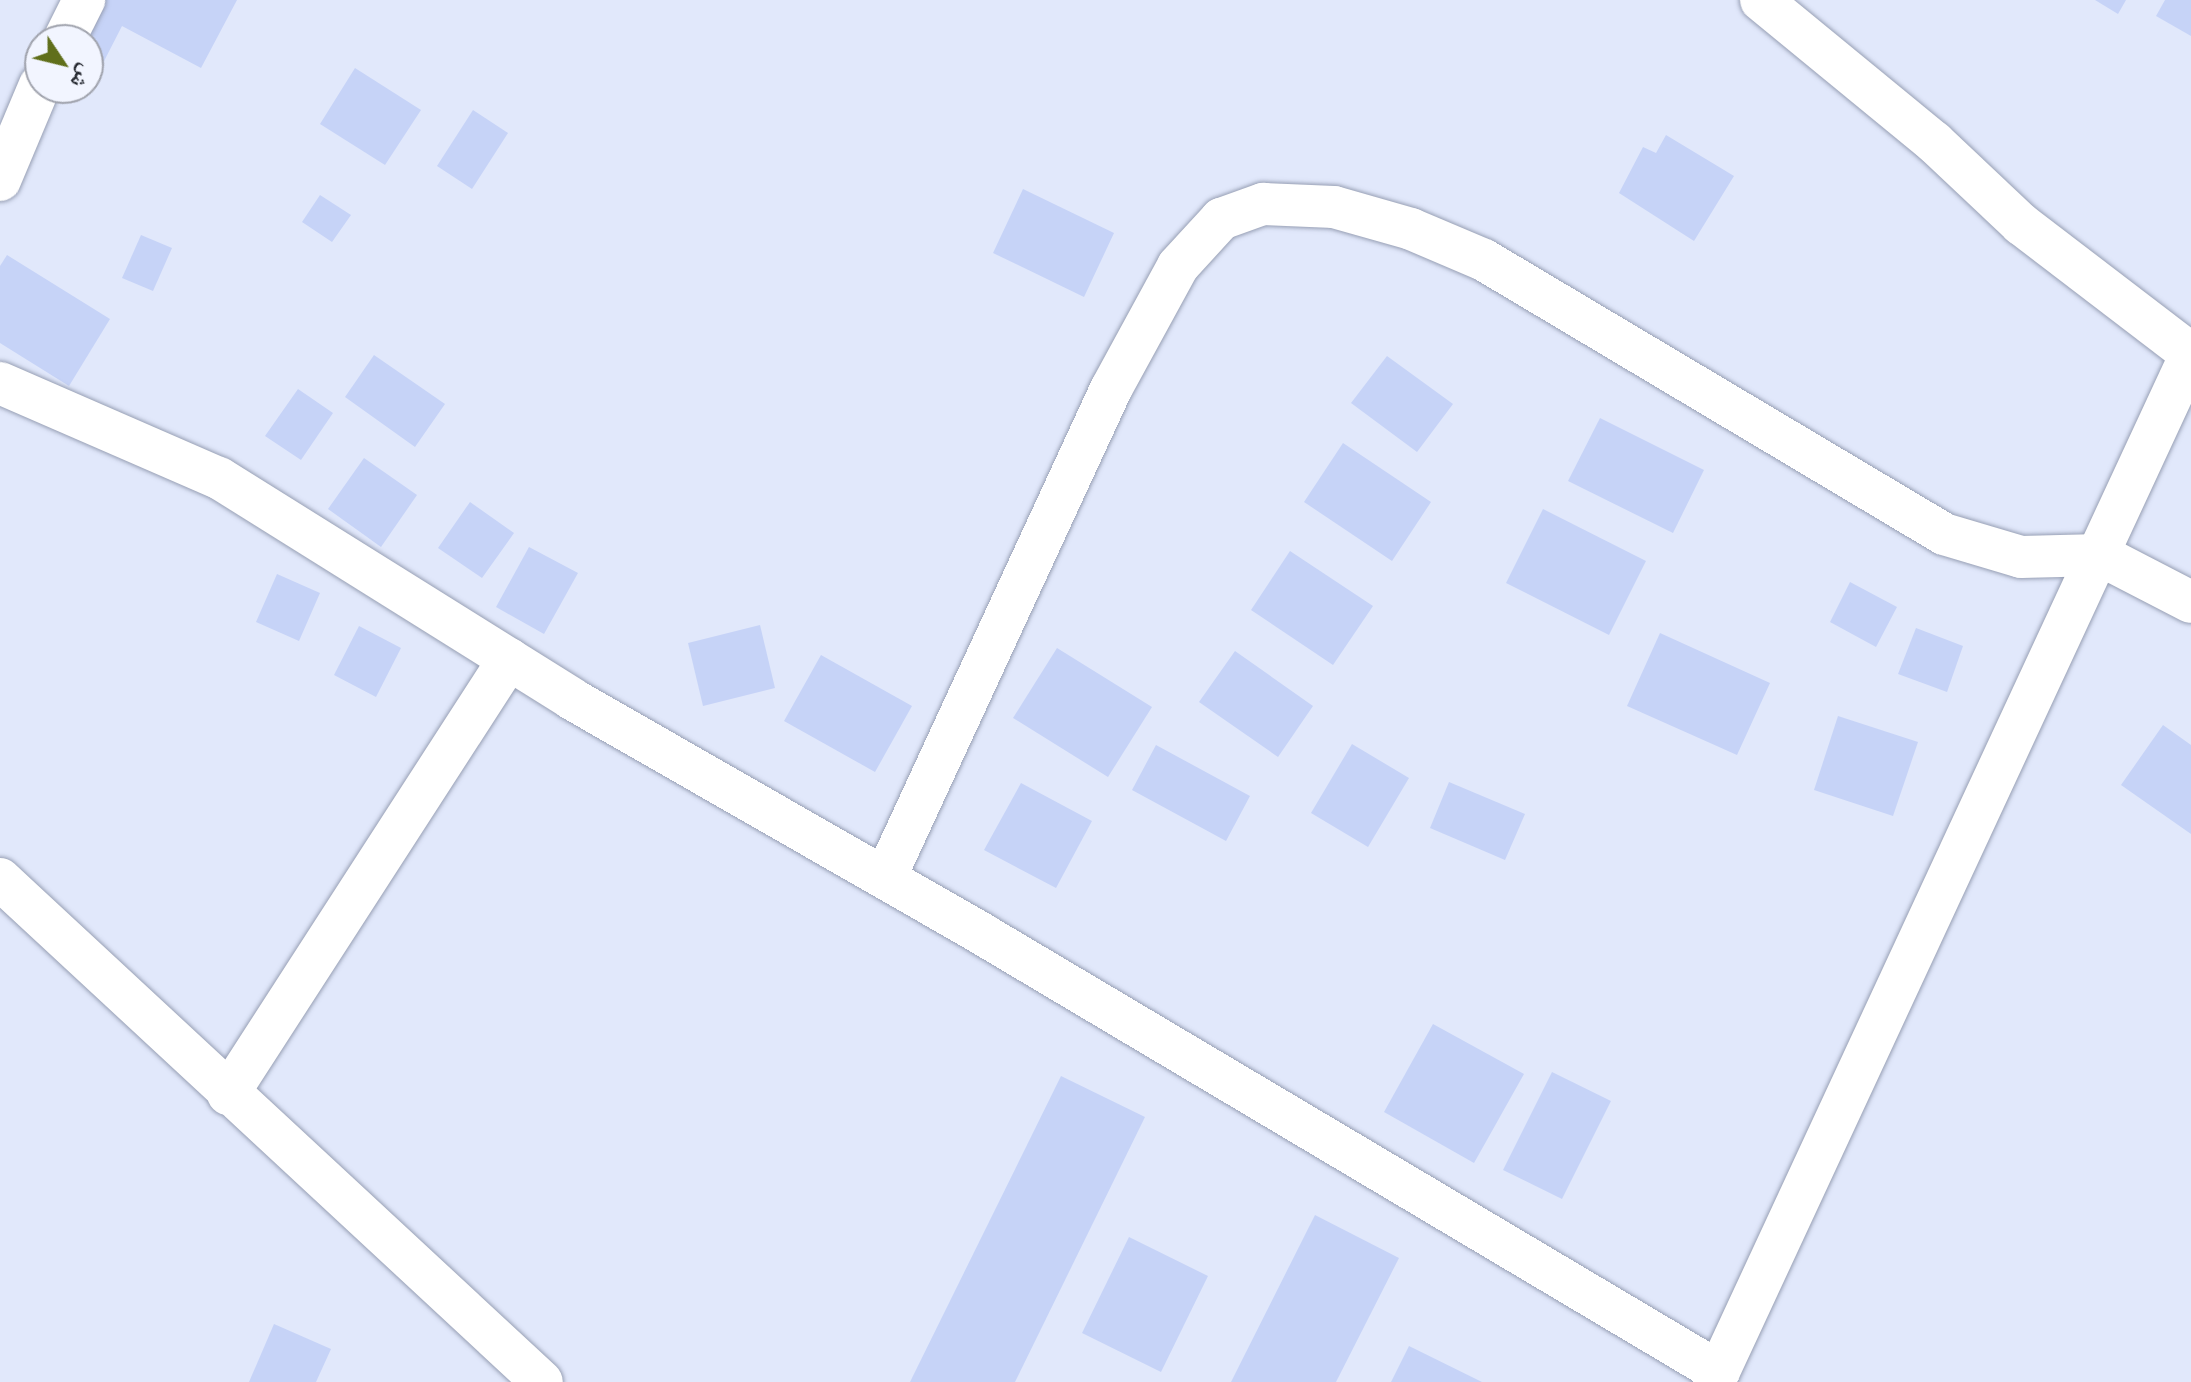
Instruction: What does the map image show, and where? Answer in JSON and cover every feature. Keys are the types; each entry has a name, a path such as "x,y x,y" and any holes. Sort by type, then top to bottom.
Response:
{"street":[{"path":"72,24 84,0"},
{"path":"0,383 219,478 509,659 885,878 1717,1377 2191,354 2021,224 1934,142 1761,0"},
{"path":"4,154 30,104"},
{"path":"885,878 1111,389 1178,266 1199,238 1238,210 1263,204 1334,207 1411,229 1484,260 1944,534 2021,557 2100,555 2191,602"},
{"path":"228,1094 509,659"},
{"path":"0,879 228,1094 542,1382"}],"building":[{"path":"97,0 237,0 201,68 122,26 104,61 104,24 84,24"},
{"path":"2095,0 2126,0 2118,14"},
{"path":"2165,0 2191,0 2191,36 2156,16"},
{"path":"355,68 421,110 385,165 320,124"},
{"path":"473,110 508,133 472,189 437,166"},
{"path":"1666,135 1734,176 1694,241 1619,193 1643,147 1656,153"},
{"path":"1023,189 1114,233 1084,297 993,253"},
{"path":"320,195 351,215 332,242 302,222"},
{"path":"141,235 172,248 153,291 122,278"},
{"path":"7,255 110,319 69,386 0,343 0,266"},
{"path":"374,355 445,404 415,447 345,397"},
{"path":"1387,356 1453,404 1417,452 1351,403"},
{"path":"298,389 333,413 301,460 265,436"},
{"path":"1600,418 1704,470 1673,533 1568,481"},
{"path":"1343,443 1431,502 1392,561 1304,502"},
{"path":"364,458 417,495 381,547 328,509"},
{"path":"470,502 514,533 482,578 438,548"},
{"path":"1543,509 1646,561 1609,635 1506,583"},
{"path":"529,547 578,573 544,634 496,607"},
{"path":"1290,551 1373,606 1333,665 1251,610"},
{"path":"277,574 320,593 299,641 256,622"},
{"path":"1850,582 1897,607 1876,647 1830,622"},
{"path":"760,625 775,688 703,706 688,643"},
{"path":"359,626 401,648 376,697 334,675"},
{"path":"1916,628 1963,646 1947,692 1898,674"},
{"path":"1660,633 1770,683 1737,755 1627,706"},
{"path":"1057,648 1152,707 1108,777 1013,718"},
{"path":"1235,651 1313,706 1278,757 1199,702"},
{"path":"821,655 912,706 875,772 784,721"},
{"path":"1838,716 1918,742 1893,816 1814,790"},
{"path":"2163,725 2191,745 2191,834 2121,785"},
{"path":"1352,744 1409,778 1368,847 1311,813"},
{"path":"1156,745 1250,796 1226,841 1132,790"},
{"path":"1449,782 1525,814 1505,860 1430,828"},
{"path":"1021,783 1092,821 1056,888 984,850"},
{"path":"1433,1024 1524,1074 1474,1163 1384,1112"},
{"path":"1552,1072 1611,1101 1562,1199 1503,1170"},
{"path":"1061,1076 1145,1117 1015,1382 910,1382"},
{"path":"1315,1215 1399,1258 1336,1382 1231,1382"},
{"path":"1129,1237 1208,1276 1161,1372 1082,1333"},
{"path":"274,1324 331,1349 316,1382 249,1382"},
{"path":"1409,1346 1482,1382 1391,1382"}]}
